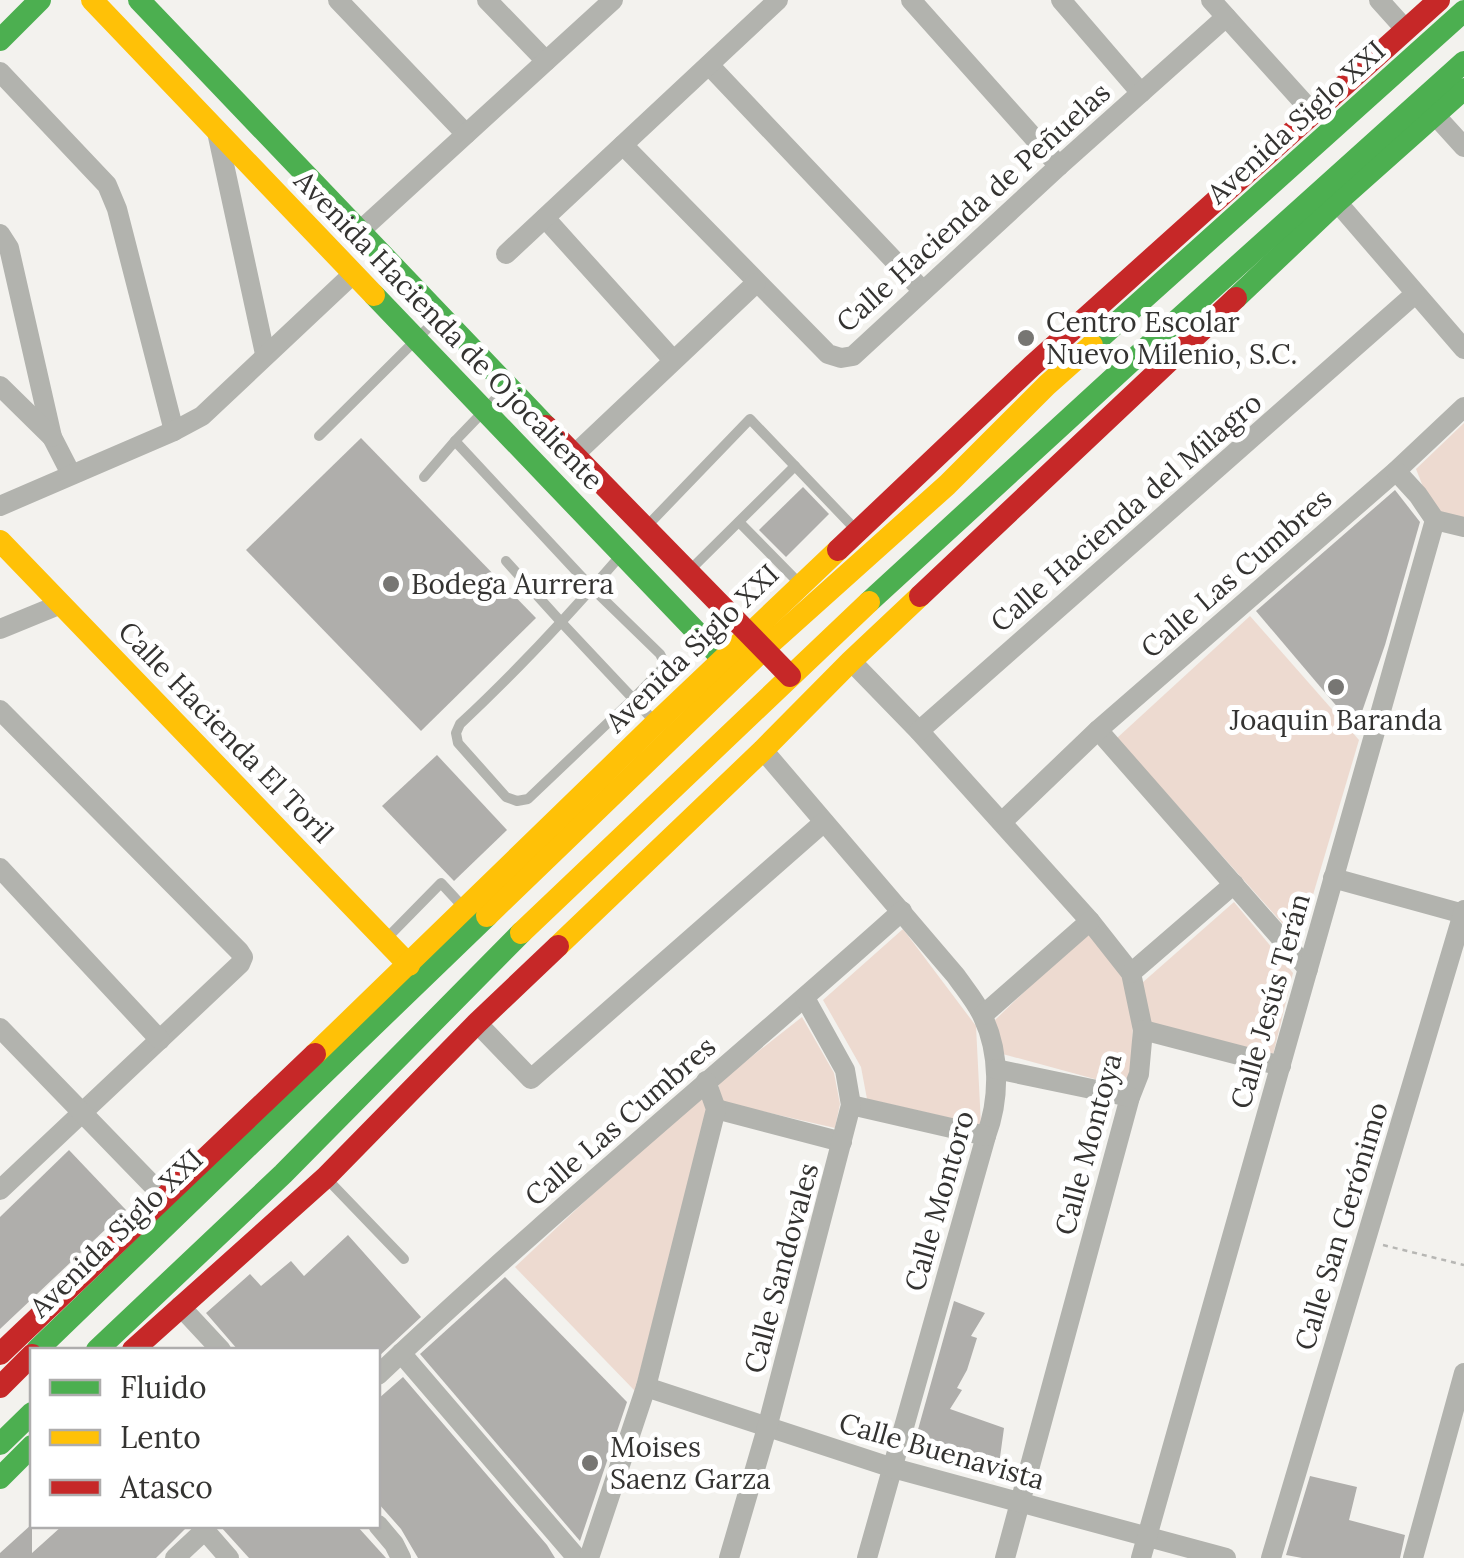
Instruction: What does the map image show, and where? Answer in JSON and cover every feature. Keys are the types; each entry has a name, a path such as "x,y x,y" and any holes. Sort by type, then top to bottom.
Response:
{"main road":[{"path":"0,40 40,0"},
{"name":"Avenida Hacienda de Ojocaliente","path":"92,0 762,702"},
{"name":"Avenida Hacienda de Ojocaliente","path":"138,0 790,676"},
{"name":"Avenida Siglo XXI","path":"756,642 800,587 1032,366 1439,0"},
{"name":"Avenida Siglo XXI","path":"0,1354 74,1298 756,642 947,485 1047,385 1464,12"},
{"path":"135,1348 326,1177 476,1023 984,536 1244,274 1464,62"},
{"path":"99,1348 304,1152 591,865 1044,440 1337,202 1464,89"},
{"path":"1032,366 1047,385"},
{"path":"858,532 947,485"},
{"path":"964,516 984,536"},
{"name":"Calle Hacienda El Toril","path":"0,541 409,965"},
{"path":"716,601 760,601 800,587"},
{"path":"682,616 697,654 689,692"},
{"name":"Avenida Siglo XXI","path":"39,1348 74,1298 165,1198 656,723 689,692 730,667"},
{"path":"488,967 511,990"},
{"name":"Avenida Siglo XXI","path":"0,1386 30,1358"},
{"path":"0,1444 29,1432"},
{"path":"0,1478 29,1432"}],"street":[{"path":"338,0 466,134"},
{"path":"488,0 546,60"},
{"path":"360,231 612,0"},
{"path":"506,254 778,0"},
{"path":"911,0 1059,166"},
{"path":"1061,0 1141,93"},
{"path":"1212,0 1313,113"},
{"path":"1379,0 1406,30"},
{"name":"Calle Hacienda de Peñuelas","path":"756,282 828,354 853,356 1226,17"},
{"path":"708,65 922,291"},
{"path":"0,72 108,185 118,209 174,431"},
{"path":"1435,115 1464,146"},
{"path":"217,130 266,354"},
{"path":"574,455 756,282 623,145"},
{"path":"1337,202 1464,349"},
{"path":"545,218 673,360"},
{"path":"0,234 9,248 52,437 71,474"},
{"path":"0,506 202,416 353,274"},
{"name":"Calle Hacienda del Milagro","path":"919,731 1415,294"},
{"path":"0,386 52,437"},
{"name":"Calle Las Cumbres","path":"1002,822 1098,730 1464,407"},
{"path":"1396,471 1435,520 1464,526"},
{"name":"Calle Jesús Terán","path":"1141,1558 1435,520"},
{"path":"0,629 61,604"},
{"name":"Calle Montoya","path":"851,661 1002,822 1132,973 1143,1030 1140,1074 1130,1097 1005,1558"},
{"path":"0,710 242,958 0,1190"},
{"path":"1098,730 1308,969"},
{"name":"Calle Montoro","path":"763,750 956,976 983,1015 996,1069 994,1114 867,1558"},
{"path":"476,1023 531,1080 824,822"},
{"path":"0,868 160,1040"},
{"path":"1333,878 1464,912"},
{"path":"1132,973 1234,884"},
{"name":"Calle Las Cumbres","path":"380,1373 902,911"},
{"name":"Calle San Gerónimo","path":"1271,1558 1464,912"},
{"path":"983,1015 1090,921"},
{"name":"Calle Sandovales","path":"730,1558 851,1105 845,1070 806,998"},
{"path":"0,1028 165,1198"},
{"path":"1143,1030 1281,1066"},
{"path":"996,1069 1130,1097"},
{"path":"588,1558 646,1388 716,1109 706,1081"},
{"path":"851,1105 986,1136"},
{"path":"716,1109 842,1142"},
{"path":"180,1306 219,1348"},
{"path":"401,1353 577,1558"},
{"path":"1413,1558 1464,1373"},
{"name":"Calle Buenavista","path":"646,1388 894,1468 1226,1558"},
{"path":"380,1527 401,1558"},
{"path":"175,1558 203,1528 229,1558"}],"lane":[{"path":"319,436 439,316"},
{"path":"424,477 508,386"},
{"path":"646,528 750,419 858,532"},
{"path":"455,441 592,588 660,654 664,662 634,698 528,799 506,797 458,744 460,724 562,624 592,588 622,554"},
{"path":"688,572 796,466"},
{"path":"739,522 800,587"},
{"path":"506,562 656,723"},
{"path":"385,940 441,884 465,910"},
{"path":"304,1152 404,1259"}],"path":[{"path":"1364,1240 1464,1265"}],"shaded area":[{"path":"1464,423 1464,521 1435,517 1416,469"},
{"path":"1250,616 1359,740 1299,942 1117,738"},
{"path":"1234,902 1293,973 1273,1055 1151,1023 1142,983"},
{"path":"1090,928 1121,971 1133,1024 1131,1069 1124,1087 999,1053 995,1020"},
{"path":"903,929 976,1026 981,1125 867,1099 861,1067 823,1000"},
{"path":"802,1017 834,1073 840,1104 835,1128 722,1102 718,1083"},
{"path":"700,1093 707,1110 635,1391 515,1267"}],"building":[{"name":"Bodega Aurrera","path":"361,438 536,618 421,731 246,550"},
{"path":"803,487 829,514 786,557 759,530"},
{"path":"1395,490 1420,522 1356,729 1256,611"},
{"path":"437,755 507,830 454,881 382,806"},
{"path":"69,1150 126,1210 0,1329 0,1217"},
{"path":"348,1235 421,1317 380,1355 380,1348 236,1348 206,1313 250,1274 261,1286 291,1261 304,1276"},
{"path":"505,1277 627,1402 580,1541 420,1354"},
{"path":"954,1301 985,1313 971,1336 977,1338 957,1388 962,1390 950,1409 1004,1428 998,1472 973,1468 950,1457 949,1460 912,1451"},
{"path":"403,1377 555,1558 418,1558 401,1529 380,1505 380,1397"},
{"path":"1310,1476 1357,1487 1349,1520 1405,1535 1400,1558 1286,1555"},
{"path":"30,1526 32,1553 60,1528 186,1528 156,1558 0,1558 0,1553"},
{"path":"222,1528 359,1528 386,1558 249,1558"}],"traffic: fast":[{"path":"0,40 40,0"},
{"path":"139,0 546,426"},
{"path":"1092,345 1464,11"},
{"path":"869,602 1464,62"},
{"path":"1236,298 1464,89"},
{"path":"374,295 734,671"},
{"path":"39,1348 487,916"},
{"path":"99,1348 283,1174 521,933"},
{"path":"0,1444 30,1415"},
{"path":"0,1478 30,1448"}],"traffic: slow":[{"path":"92,0 374,295"},
{"path":"487,916 764,649 947,485 1092,345"},
{"path":"0,541 409,965"},
{"path":"315,1054 838,550"},
{"path":"558,946 920,596"},
{"path":"521,933 869,602"}],"traffic: jam":[{"path":"838,550 1032,366 1439,0"},
{"path":"920,596 1236,298"},
{"path":"546,426 790,676"},
{"path":"135,1348 326,1177 558,946"},
{"path":"0,1354 315,1054"},
{"path":"0,1387 30,1357"}],"place":[{"name":"Centro Escolar Nuevo Milenio, S.C.","path":"1026,338"},
{"name":"Bodega Aurrera","path":"391,584"},
{"name":"Joaquin Baranda","path":"1336,687"},
{"name":"Moises Saenz Garza","path":"590,1463"}]}
